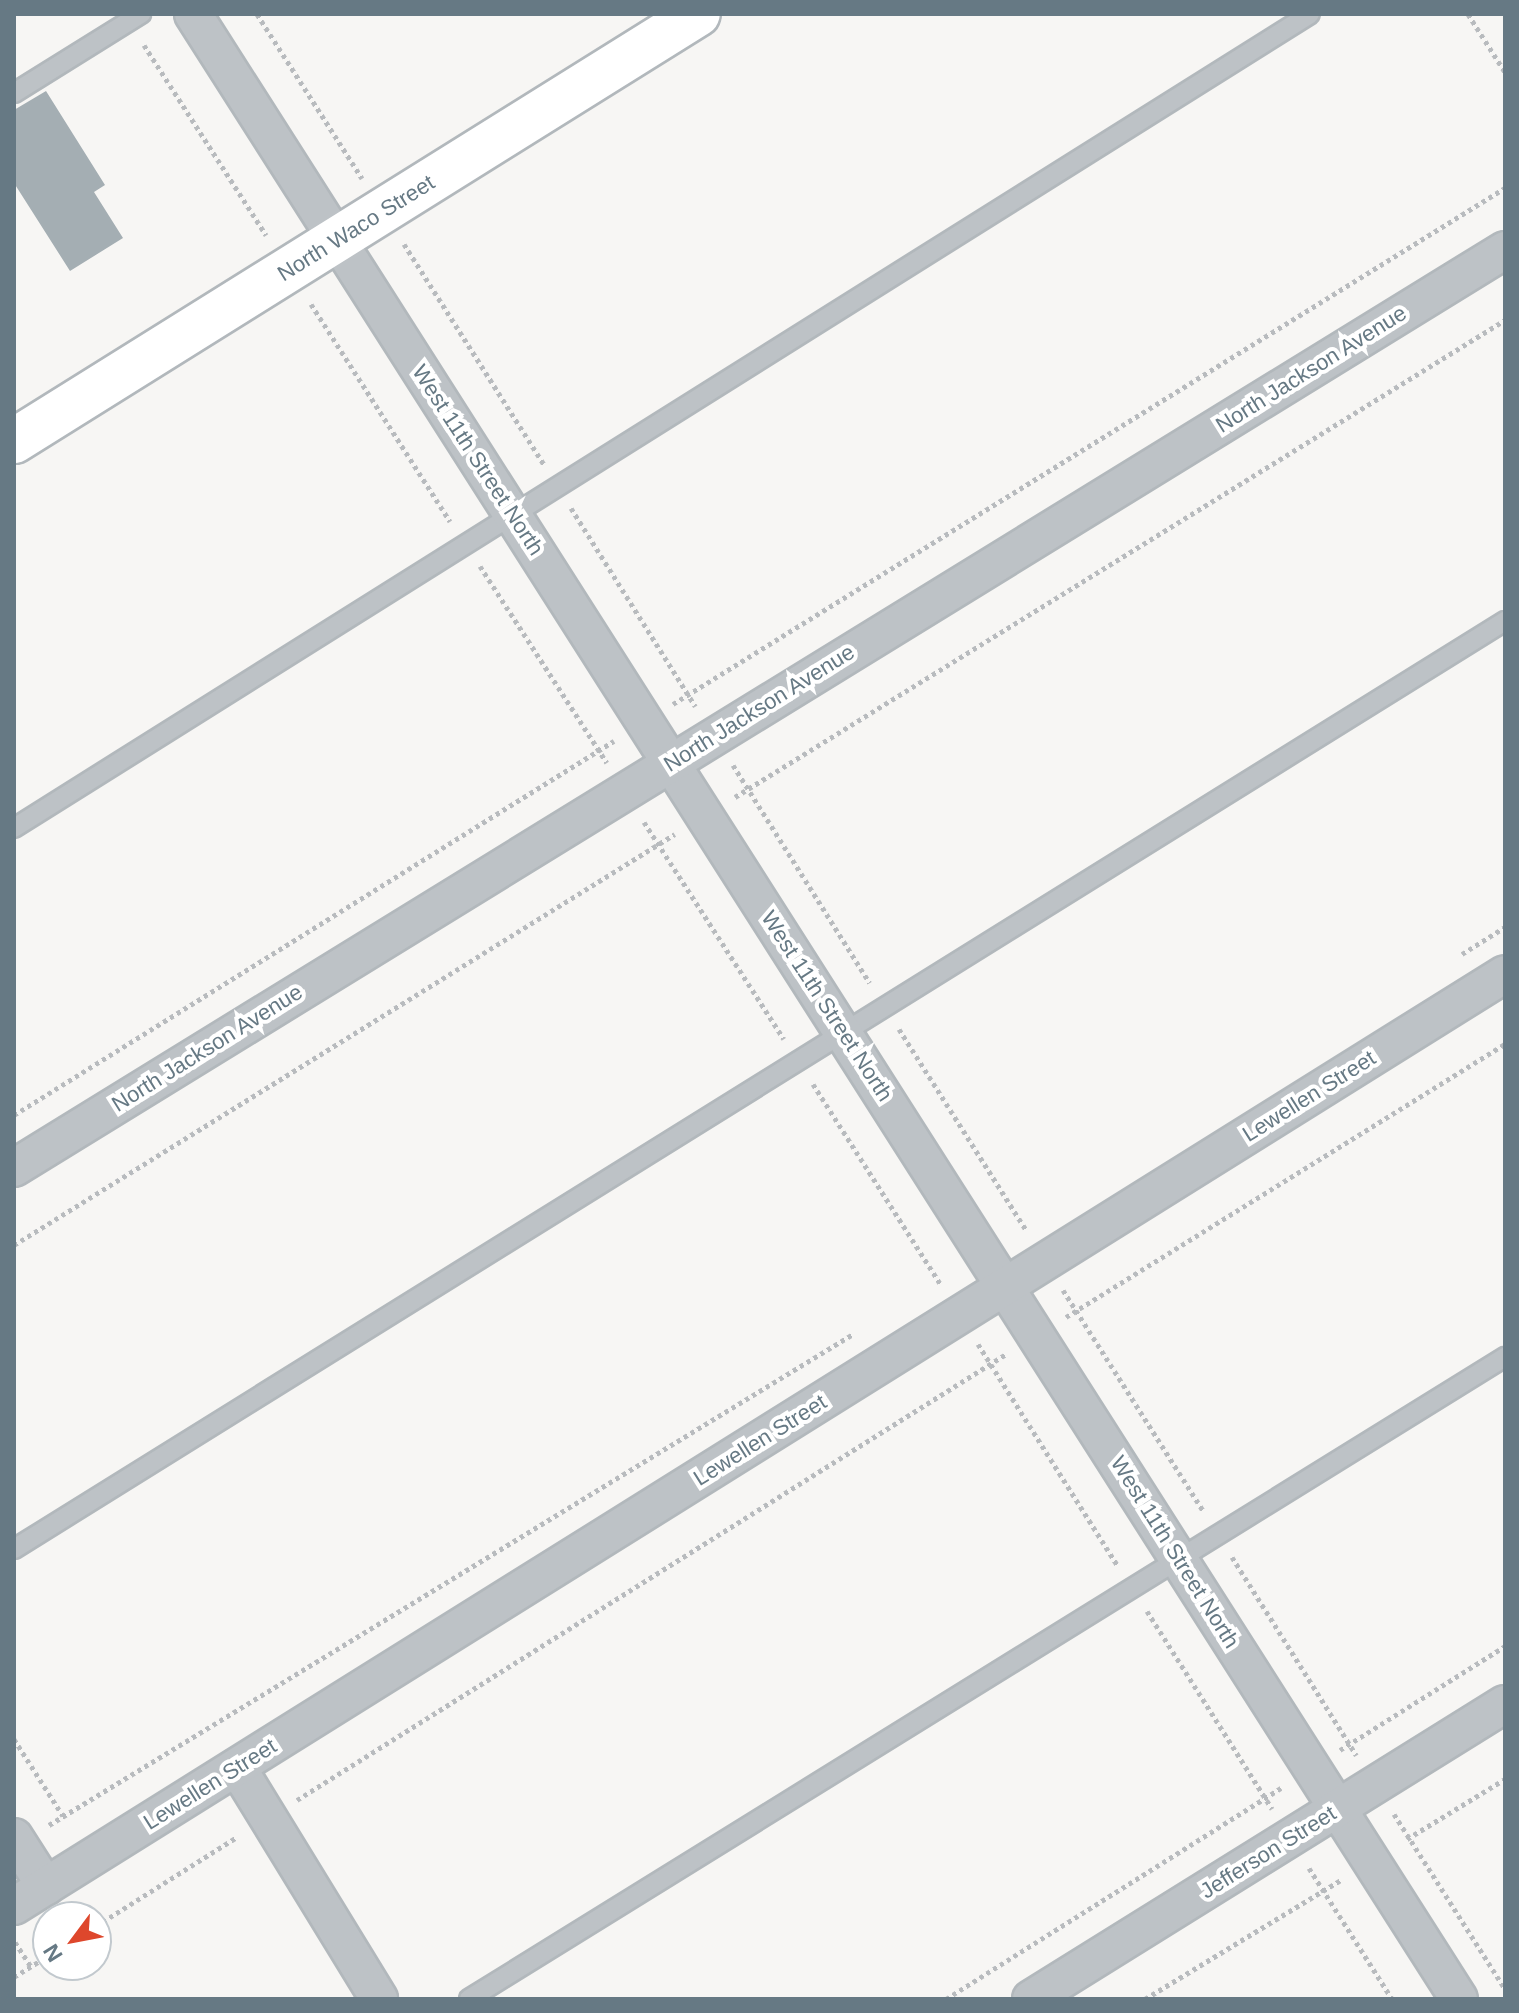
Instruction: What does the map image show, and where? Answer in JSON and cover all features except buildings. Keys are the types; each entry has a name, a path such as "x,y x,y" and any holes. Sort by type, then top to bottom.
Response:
{"street":[{"name":"West 11th Street North","path":"193,14 1459,1999"},
{"name":"North Waco Street","path":"14,441 698,14"},
{"name":"North Jackson Avenue","path":"14,1168 1505,250"},
{"name":"Lewellen Street","path":"14,1906 1505,974"},
{"name":"Jefferson Street","path":"1031,1999 1505,1704"},
{"path":"237,1767 379,1999"},
{"path":"16,1841 46,1887"}],"lane":[{"path":"14,828 560,490 1310,14"},
{"path":"14,93 135,18"},
{"path":"14,1549 1505,621"},
{"path":"469,1999 1505,1357"}],"path":[{"path":"257,14 1505,1989"},
{"path":"1468,14 1505,72"},
{"path":"135,18 289,270 799,1062 1392,1999"},
{"path":"14,1115 1505,188"},
{"path":"14,1245 1505,320"},
{"path":"1452,960 1505,927"},
{"path":"112,1916 1505,1044"},
{"path":"925,1290 1038,1219"},
{"path":"16,1841 63,1816 858,1331"},
{"path":"946,1999 1505,1646"},
{"path":"14,1739 63,1816"},
{"path":"1145,1999 1505,1779"},
{"path":"14,1941 31,1967 14,1977"}]}
